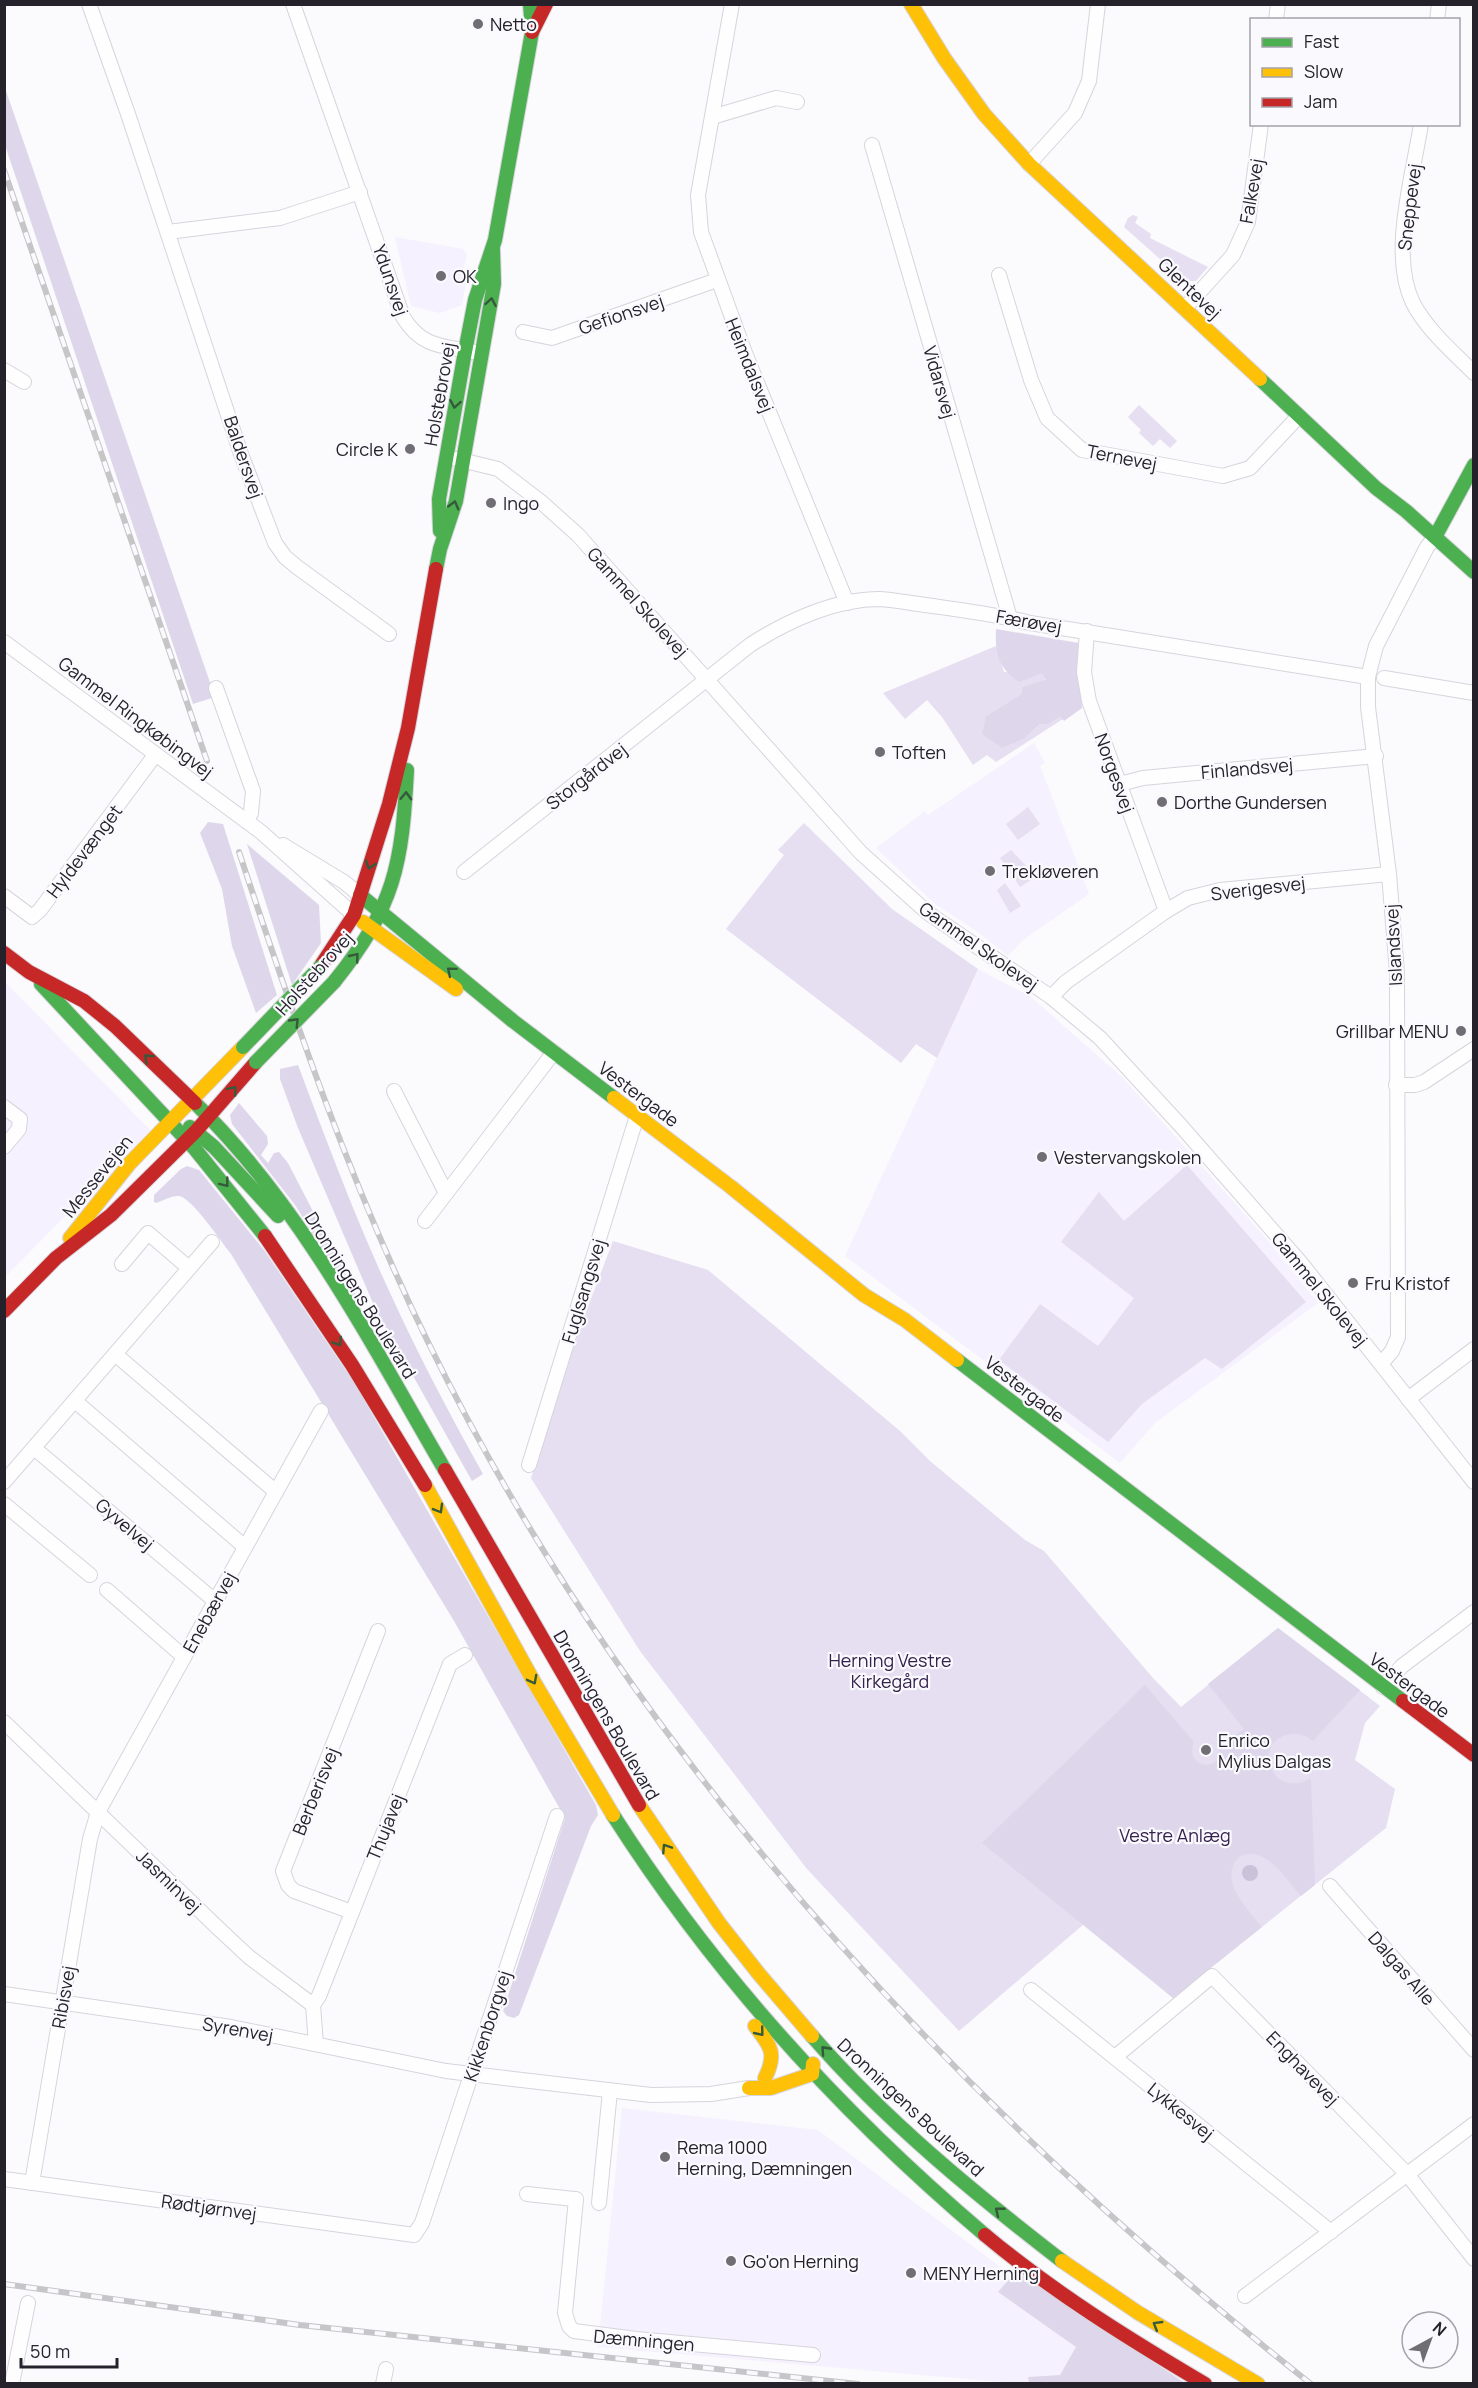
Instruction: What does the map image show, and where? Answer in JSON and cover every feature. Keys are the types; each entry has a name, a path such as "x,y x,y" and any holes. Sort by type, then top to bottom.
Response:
{"main road":[{"name":"Holstebrovej","path":"440,549 439,499 475,300 493,249 532,32 530,4"},
{"name":"Holstebrovej","path":"532,32 546,4"},
{"name":"Glentevej","path":"911,4 944,58 984,114 1029,164 1376,488 1435,537 1473,573"},
{"name":"Holstebrovej","path":"186,1116 243,1047 320,968 364,898 408,728 440,549 456,501 494,284 493,249"},
{"path":"1435,537 1473,465"},
{"name":"Holstebrovej","path":"186,1116 256,1062 334,982 374,930 382,914 400,860 405,830 408,728"},
{"path":"364,898 367,916 374,930"},
{"name":"Gammel Ringkøbingvej","path":"364,898 382,914"},
{"name":"Vestergade","path":"382,914 513,1022 731,1187 864,1295 905,1320 1473,1755"},
{"name":"Gammel Ringkøbingvej","path":"354,915 374,930"},
{"name":"Vestergade","path":"374,930 476,1004 513,1022"},
{"path":"4,953 29,972 71,1016 186,1116"},
{"path":"29,972 84,1001 115,1026 186,1116 400,1439 543,1698 614,1814 700,1939 737,1987 890,2152 1009,2253 1122,2334 1205,2384"},
{"path":"71,1016 109,1040 186,1116"},
{"name":"Messevejen","path":"4,1311 56,1258 111,1215 186,1116"},
{"name":"Messevejen","path":"56,1258 97,1200 186,1116"},
{"name":"Dronningens Boulevard","path":"186,1116 267,1207 306,1239 362,1328 597,1736 679,1868 759,1974 836,2062 958,2178 1078,2273 1137,2312 1258,2384"},
{"path":"679,1868 701,1915 728,1953 809,2050 809,2067"},
{"path":"737,1987 740,2007 769,2042 773,2052 771,2068 765,2078"},
{"path":"749,2088 771,2088 809,2067"},
{"path":"749,2088 765,2078 809,2067 830,2072 862,2105 882,2121 908,2132"}],"street":[{"name":"Baldersvej","path":"89,4 168,232 241,454 275,543 285,557 297,567 389,634"},
{"name":"Ydunsvej","path":"293,4 403,317 410,329 424,341 481,353"},
{"name":"Heimdalsvej","path":"732,4 698,195 701,232 717,280 848,603"},
{"path":"1029,164 1075,112 1089,81 1098,4"},
{"path":"712,117 776,98 796,102"},
{"name":"Falkevej","path":"1185,308 1233,255 1248,222 1261,126"},
{"name":"Sneppevej","path":"1421,126 1405,222 1403,266 1413,302 1434,332 1473,373"},
{"name":"Vidarsvej","path":"872,145 1010,618"},
{"path":"168,232 280,218 360,192"},
{"name":"Ternevej","path":"999,276 1031,380 1047,418 1082,450 1223,476 1250,468 1299,416"},
{"name":"Gefionsvej","path":"524,332 552,338 717,280"},
{"path":"4,370 24,382"},
{"name":"Gammel Skolevej","path":"446,458 463,459 498,469 540,501 578,535 707,678 844,836 885,876 928,913 1051,997 1100,1038 1301,1263 1473,1482"},
{"name":"Islandsvej","path":"1381,1364 1398,1337 1397,973 1389,874 1376,756 1368,707 1368,677 1376,646 1427,547 1435,537"},
{"name":"Færøvej","path":"707,678 766,634 808,614 848,603 879,599 1010,618 1368,677"},
{"name":"Norgesvej","path":"1087,632 1084,672 1089,701 1166,911"},
{"name":"Gammel Ringkøbingvej","path":"4,642 261,832 344,882 364,898"},
{"name":"Storgårdvej","path":"464,872 639,735 707,678"},
{"path":"1384,678 1473,693"},
{"name":"Gammel Ringkøbingvej","path":"216,688 253,791 250,813 246,821"},
{"name":"Hyldevænget","path":"4,896 32,917 40,910 155,755"},
{"name":"Finlandsvej","path":"1120,784 1143,778 1376,756"},
{"name":"Gammel Ringkøbingvej","path":"261,832 354,915"},
{"name":"Sverigesvej","path":"1051,997 1066,982 1188,898 1220,890 1389,874"},
{"path":"1396,1085 1415,1085 1424,1082 1473,1049"},
{"path":"425,1221 554,1052"},
{"path":"394,1091 446,1193"},
{"path":"4,1107 20,1119 19,1129 4,1147"},
{"name":"Fuglsangsvej","path":"529,1465 637,1116"},
{"path":"122,1264 148,1233 189,1268"},
{"path":"4,1482 212,1242"},
{"path":"1408,1399 1473,1349"},
{"path":"115,1354 276,1492"},
{"path":"75,1401 245,1547"},
{"name":"Enebærvej","path":"98,1812 321,1411"},
{"name":"Gyvelvej","path":"34,1448 215,1601"},
{"path":"4,1504 90,1575"},
{"path":"107,1590 184,1657"},
{"path":"1383,1686 1402,1666 1473,1612"},
{"name":"Berberisvej","path":"352,1912 294,1891 288,1885 283,1871 378,1631"},
{"name":"Thujavej","path":"313,2005 450,1664 465,1655"},
{"name":"Jasminvej","path":"4,1722 249,1957 313,2005"},
{"name":"Ribisvej","path":"32,2183 90,1839 98,1812"},
{"name":"Kikkenborgvej","path":"414,2235 422,2223 557,1816"},
{"name":"Dalgas Alle","path":"1330,1886 1473,2050"},
{"name":"Enghavevej","path":"1115,2058 1212,1976 1407,2174 1473,2259"},
{"name":"Lykkesvej","path":"1031,1990 1331,2232"},
{"name":"Syrenvej","path":"4,1994 231,2027 471,2074"},
{"path":"313,2005 316,2044"},
{"path":"471,2074 651,2095 692,2095 749,2088"},
{"path":"599,2203 610,2091"},
{"path":"1245,2296 1473,2124"},
{"name":"Rødtjørnvej","path":"4,2179 414,2235"},
{"name":"Dæmningen","path":"527,2194 575,2199 565,2313 569,2326 574,2331 636,2340 813,2355"},
{"path":"12,2384 28,2303"},
{"path":"383,2384 386,2369"}],"shaded area":[{"path":"395,237 463,249 467,255 462,274 466,281 462,305 440,313 411,306"},
{"name":"Trekløveren","path":"1034,743 1045,763 1040,766 1089,894 1023,940 1008,956 975,930 935,904 876,848 925,811 928,815"},
{"name":"Vestervangskolen","path":"978,969 1031,997 1123,1078 1264,1236 1318,1303 1155,1423 1120,1463 845,1256"},
{"path":"5,982 150,1130 5,1277"},
{"path":"1250,1865 1256,1867 1258,1873 1256,1879 1250,1881 1244,1879 1242,1873 1244,1867"},
{"path":"622,2108 818,2130 1094,2337 1063,2384 1014,2383 598,2347"}],"green space":[{"path":"4,85 215,697 193,704 5,145"},
{"path":"1133,215 1138,217 1135,223 1151,234 1150,238 1208,267 1196,281 1181,281 1179,276 1124,227 1128,218"},
{"path":"1139,405 1177,441 1170,448 1160,439 1153,446 1139,433 1141,430 1128,417"},
{"path":"996,629 1079,643 1082,708 1064,721 1060,716 1049,724 1040,724 1025,738 1002,748 982,734 986,716 1021,694 1022,687 1046,680 1042,673 1019,682 1006,671 997,653"},
{"path":"996,646 1004,672 1043,673 1046,681 1022,687 1021,694 986,716 1025,738 1040,724 1049,724 1060,715 1063,719 996,762 987,755 973,765 942,717 927,700 905,719 883,693"},
{"path":"1028,807 1040,824 1018,840 1006,824"},
{"path":"208,822 223,824 277,995 256,1013 232,946 222,889 200,833"},
{"path":"804,823 892,909 978,969 937,1058 916,1044 901,1063 726,929 784,855 778,850"},
{"path":"247,844 319,905 321,943 292,985"},
{"path":"1011,850 1029,869 1034,878 1020,887 1000,858"},
{"path":"1005,883 1021,906 1010,913 997,890"},
{"path":"298,1065 342,1181 378,1267 424,1363 483,1474 472,1481 375,1308 298,1128 280,1079 280,1069"},
{"path":"239,1103 267,1136 268,1144 261,1155 268,1163 274,1153 279,1152 288,1163 360,1302 356,1301 295,1205 232,1124 230,1115"},
{"path":"1187,1165 1306,1302 1222,1369 1205,1358 1142,1404 1108,1442 999,1360 1040,1304 1098,1346 1134,1298 1061,1242 1099,1192 1124,1221"},
{"path":"187,1166 199,1170 264,1250 355,1384 596,1805 598,1815 591,1826 519,2015 514,2018 507,2016 503,2011 565,1818 454,1621 231,1254 199,1212 185,1199 177,1196 154,1202 154,1195"},
{"name":"Herning Vestre Kirkegård","path":"613,1241 708,1270 900,1431 930,1461 1025,1540 1044,1551 1153,1678 1181,1707 1278,1628 1380,1706 1365,1723 1355,1760 1395,1789 1386,1828 1173,1998 1084,1924 959,2031 807,1869 640,1651 531,1478 581,1325"},
{"name":"Vestre Anlæg","path":"1278,1628 1360,1690 1313,1741 1293,1733 1276,1741 1270,1749 1269,1759 1277,1777 1286,1782 1298,1783 1311,1778 1315,1885 1301,1896 1281,1872 1266,1859 1248,1854 1239,1857 1233,1866 1231,1875 1233,1885 1243,1903 1262,1927 1173,1998 982,1843 1145,1685 1194,1742 1192,1749 1195,1759 1203,1765 1214,1762 1219,1758 1219,1746 1244,1729 1208,1684"},
{"path":"1016,2271 1185,2383 1029,2383 1028,2377 1060,2375 1076,2347 998,2292"}],"railway":[{"path":"4,170 207,761"},
{"path":"239,852 325,1100 373,1222 400,1282 428,1342 509,1494 601,1639 702,1778 811,1911 927,2038 1050,2159 1178,2274 1311,2384"},
{"path":"4,2284 300,2325 858,2384"}],"traffic: fast":[{"path":"440,531 439,499 464,357 475,300 495,240 532,32 530,4"},
{"path":"436,569 440,549 456,501 494,284 493,250"},
{"path":"1260,379 1376,488 1406,511 1474,572"},
{"path":"1435,537 1474,465"},
{"path":"334,982 370,930 383,907 392,883 402,833 407,770"},
{"path":"360,895 513,1021 614,1098"},
{"path":"243,1047 320,967"},
{"path":"256,1062 334,982"},
{"path":"41,984 195,1149 265,1236"},
{"path":"195,1103 233,1143 301,1231 361,1325 445,1470"},
{"path":"190,1127 214,1147 278,1216"},
{"path":"957,1360 1403,1701"},
{"path":"613,1815 652,1874 694,1931 783,2039 880,2140 985,2235"},
{"path":"812,2036 869,2097 931,2154 1062,2261"}],"traffic: slow":[{"path":"911,4 944,58 984,114 1029,164 1260,379"},
{"path":"363,922 456,989"},
{"path":"70,1238 130,1163 243,1047"},
{"path":"614,1098 731,1187 864,1295 905,1320 957,1360"},
{"path":"425,1485 534,1682 613,1815"},
{"path":"639,1805 719,1923 812,2036"},
{"path":"755,2026 765,2039 771,2056 771,2063 765,2078"},
{"path":"749,2088 771,2088 812,2074 813,2064"},
{"path":"1062,2261 1137,2312 1258,2384"}],"traffic: jam":[{"path":"532,32 546,4"},
{"path":"320,967 354,915 389,804 408,728 436,569"},
{"path":"4,953 29,972 84,1001 115,1026 195,1103"},
{"path":"4,1311 56,1258 111,1215 196,1131 256,1062"},
{"path":"265,1236 352,1365 425,1485"},
{"path":"445,1470 639,1805"},
{"path":"1403,1701 1474,1755"},
{"path":"985,2235 1037,2276 1092,2314 1205,2384"}],"place":[{"name":"Netto","path":"478,24"},
{"name":"OK","path":"441,276"},
{"name":"Circle K","path":"410,449"},
{"name":"Ingo","path":"491,503"},
{"name":"Toften","path":"880,752"},
{"name":"Dorthe Gundersen","path":"1162,802"},
{"name":"Trekløveren","path":"990,871"},
{"name":"Grillbar MENU","path":"1461,1031"},
{"name":"Vestervangskolen","path":"1042,1157"},
{"name":"Fru Kristof","path":"1353,1283"},
{"name":"Enrico Mylius Dalgas","path":"1206,1750"},
{"name":"Rema 1000 Herning, Dæmningen","path":"665,2157"},
{"name":"Go'on Herning","path":"731,2261"},
{"name":"MENY Herning","path":"911,2273"}]}
